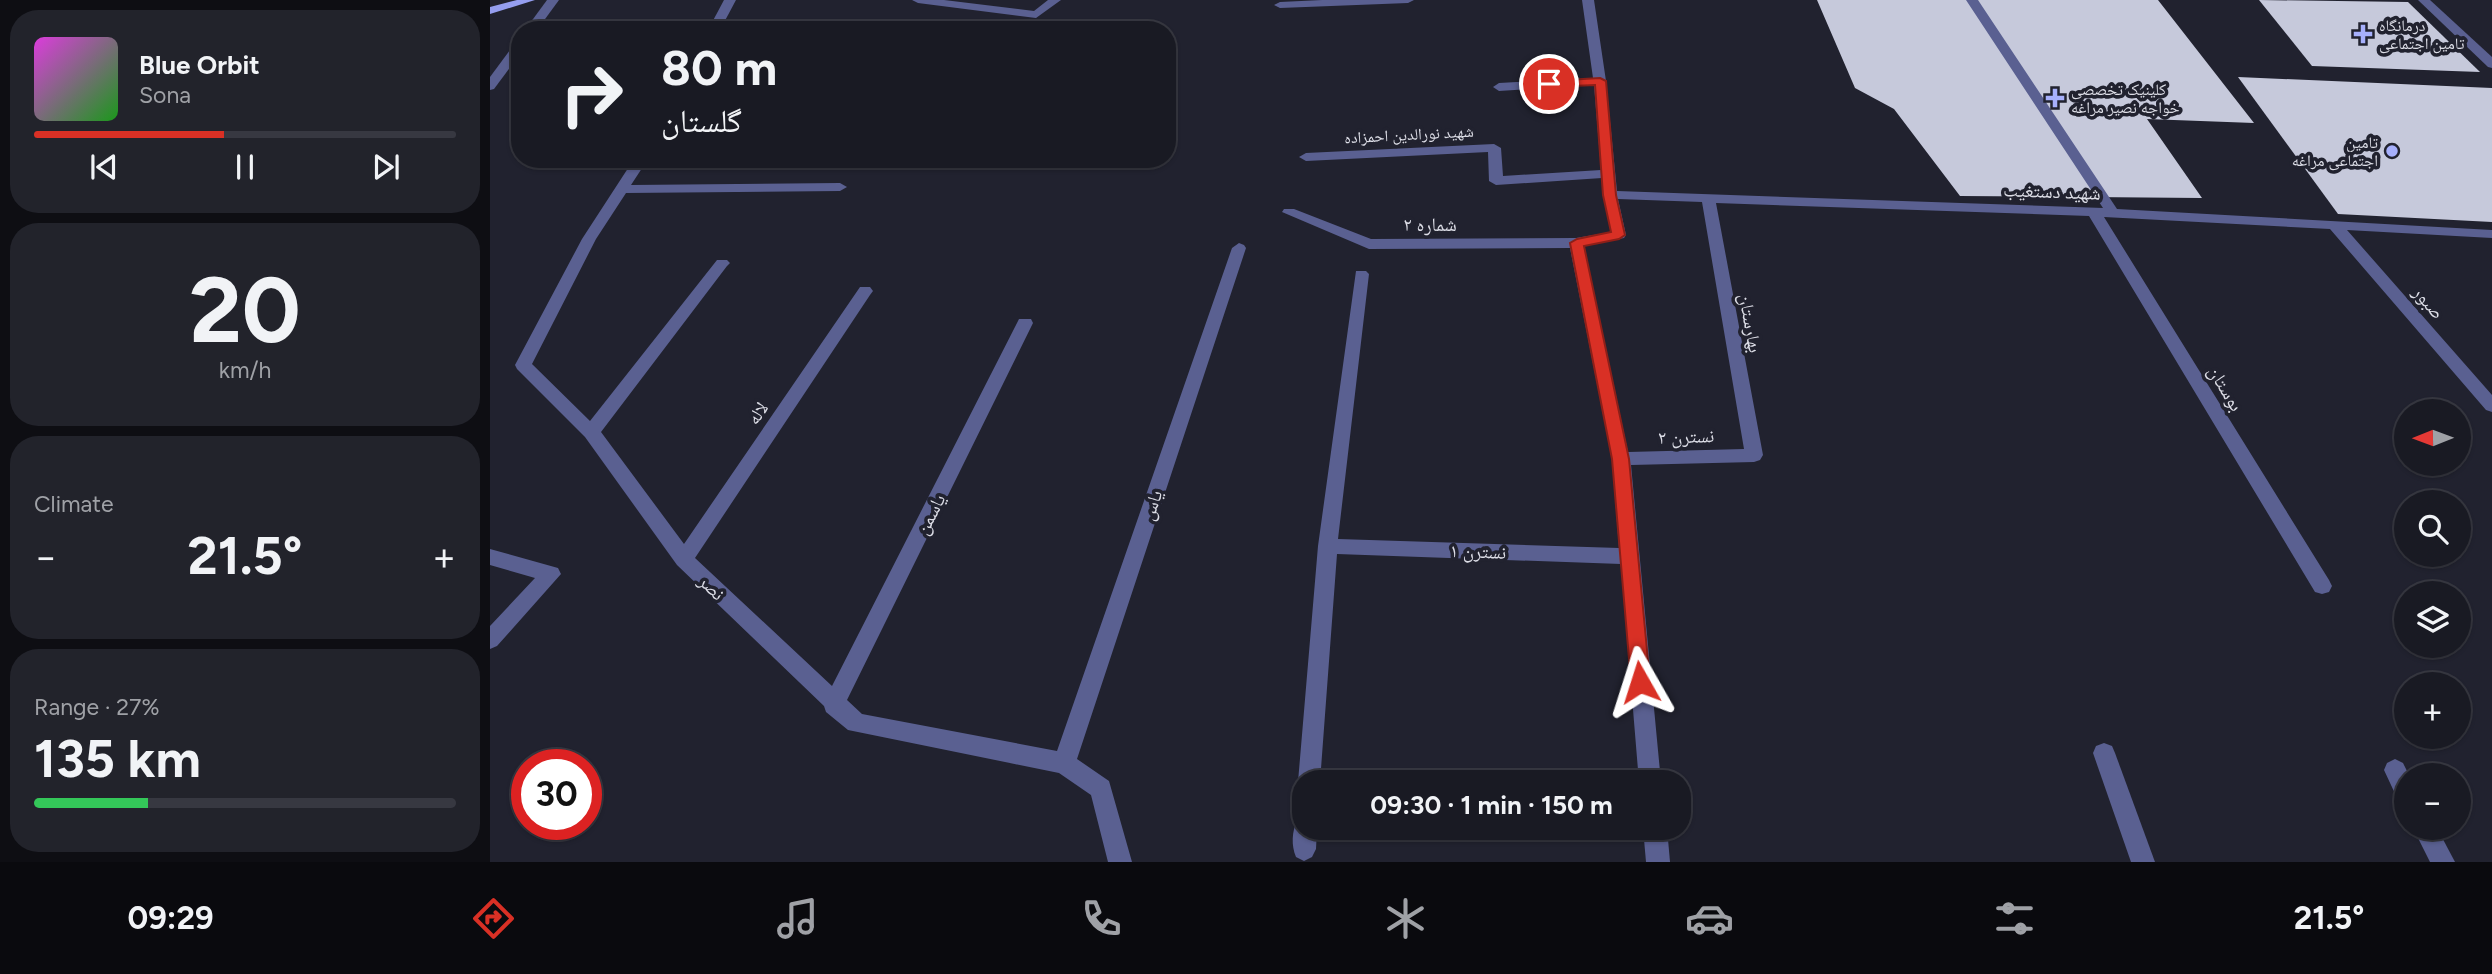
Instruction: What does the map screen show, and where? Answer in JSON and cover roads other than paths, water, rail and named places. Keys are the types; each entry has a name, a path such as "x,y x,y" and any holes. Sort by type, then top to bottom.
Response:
{"main road":[{"path":"490,11 529,0"}],"street":[{"path":"538,21 553,0"},
{"path":"719,21 730,0"},
{"path":"918,0 1036,15 1055,0"},
{"path":"1280,5 1408,0"},
{"path":"1588,0 1600,81 1610,195"},
{"path":"1972,0 2113,213"},
{"path":"2424,0 2492,64"},
{"path":"490,86 511,58"},
{"path":"1499,87 1600,81"},
{"name":"شهید نورالدین احمزاده","path":"1306,157 1494,148 1496,181 1609,173"},
{"name":"نصر","path":"636,168 589,239 523,365 591,432 684,559 834,705 856,723 1064,763 1101,789 1119,862"},
{"path":"623,189 840,187"},
{"name":"شهید دستغیب","path":"1610,195 2094,212 2492,234"},
{"name":"شماره ۲","path":"1289,212 1368,244 1577,243 1619,235 1610,195"},
{"name":"بهارستان","path":"1708,199 1754,455"},
{"name":"بوستان","path":"2094,212 2322,586"},
{"name":"صبور","path":"2334,226 2492,406"},
{"path":"1577,243 1620,459 1649,770"},
{"name":"یاس","path":"1064,763 1239,248"},
{"path":"591,432 722,263"},
{"path":"1310,770 1328,546 1362,274"},
{"name":"لاله","path":"684,559 866,291"},
{"name":"یاسمن","path":"834,705 1026,323"},
{"name":"نسترن ۲","path":"1620,459 1754,455"},
{"name":"نسترن ۱","path":"1328,546 1628,556"},
{"path":"490,557 551,574 490,640"},
{"path":"2104,753 2143,862"},
{"path":"1656,840 1658,862"},
{"path":"2431,840 2443,862"}],"place":[{"name":"درمانگاه تامین اجتماعی","path":"2363,34"},
{"name":"کلینیک تخصصی خواجه نصیر مراغه","path":"2055,98"},
{"name":"تامین اجتماعی مراغه","path":"2392,151"}]}
